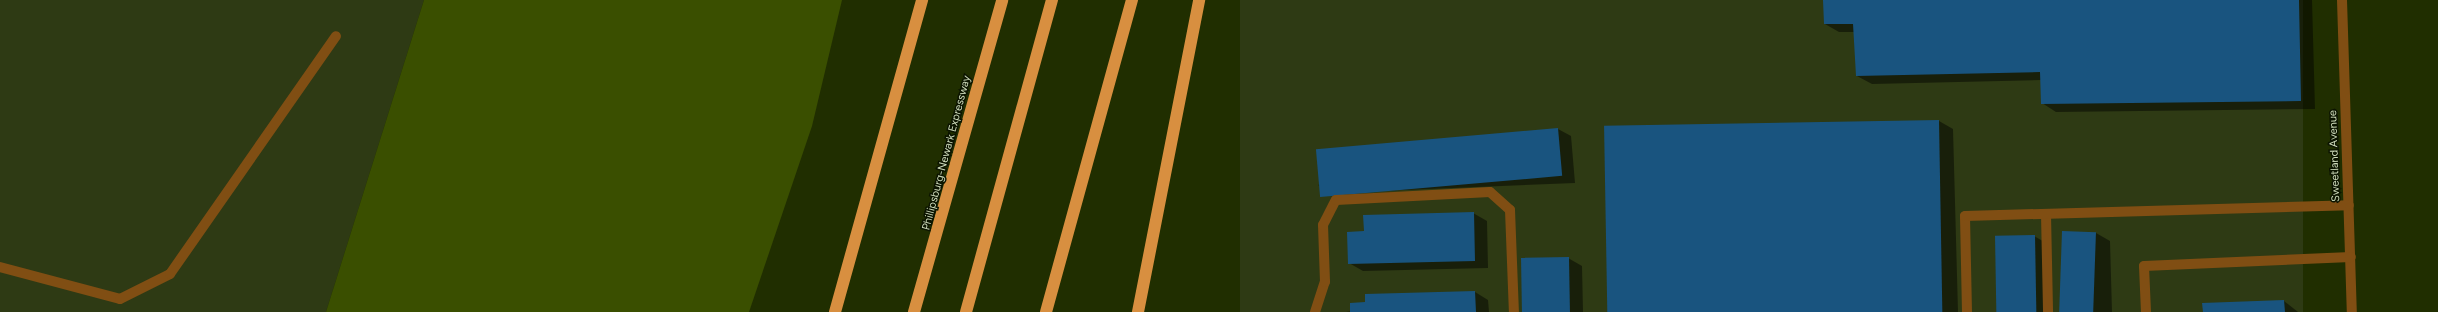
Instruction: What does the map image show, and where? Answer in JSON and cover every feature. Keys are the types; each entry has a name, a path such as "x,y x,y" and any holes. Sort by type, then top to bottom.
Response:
{"highway":[{"path":"835,312 870,193 922,0"},
{"name":"Phillipsburg-Newark Expressway","path":"914,312 937,238 1002,0"},
{"path":"966,312 1052,0"},
{"path":"1046,312 1057,277 1132,0"},
{"path":"1138,312 1199,0"}],"street":[{"name":"Sweetland Avenue","path":"2342,0 2352,312"},
{"path":"0,267 120,299 170,274 336,36"},
{"path":"1315,312 1325,282 1323,225 1336,200 1490,192 1510,210 1514,312"},
{"path":"1967,312 1965,216 2349,205"},
{"path":"2046,214 2048,312"},
{"path":"2146,312 2144,266 2351,257"}],"shaded area":[{"path":"0,0 424,0 326,312 0,312"},
{"path":"1240,0 2303,0 2303,312 1240,312"}],"green space":[{"path":"424,0 842,0 812,126 749,312 326,312"}],"building":[{"path":"1823,0 2299,0 2301,101 2041,104 2040,72 1856,76 1853,24 1824,24"},
{"path":"1939,120 1942,312 1607,312 1604,126"},
{"path":"1558,128 1562,176 1320,197 1316,149"},
{"path":"1474,212 1475,261 1348,264 1347,232 1364,231 1363,215"},
{"path":"2062,231 2096,232 2093,312 2059,312"},
{"path":"2035,235 2036,312 1996,312 1995,236"},
{"path":"1569,257 1570,312 1522,312 1521,258"},
{"path":"1475,291 1476,312 1350,312 1350,303 1365,302 1365,294"},
{"path":"2284,300 2285,312 2203,312 2202,303"}]}
